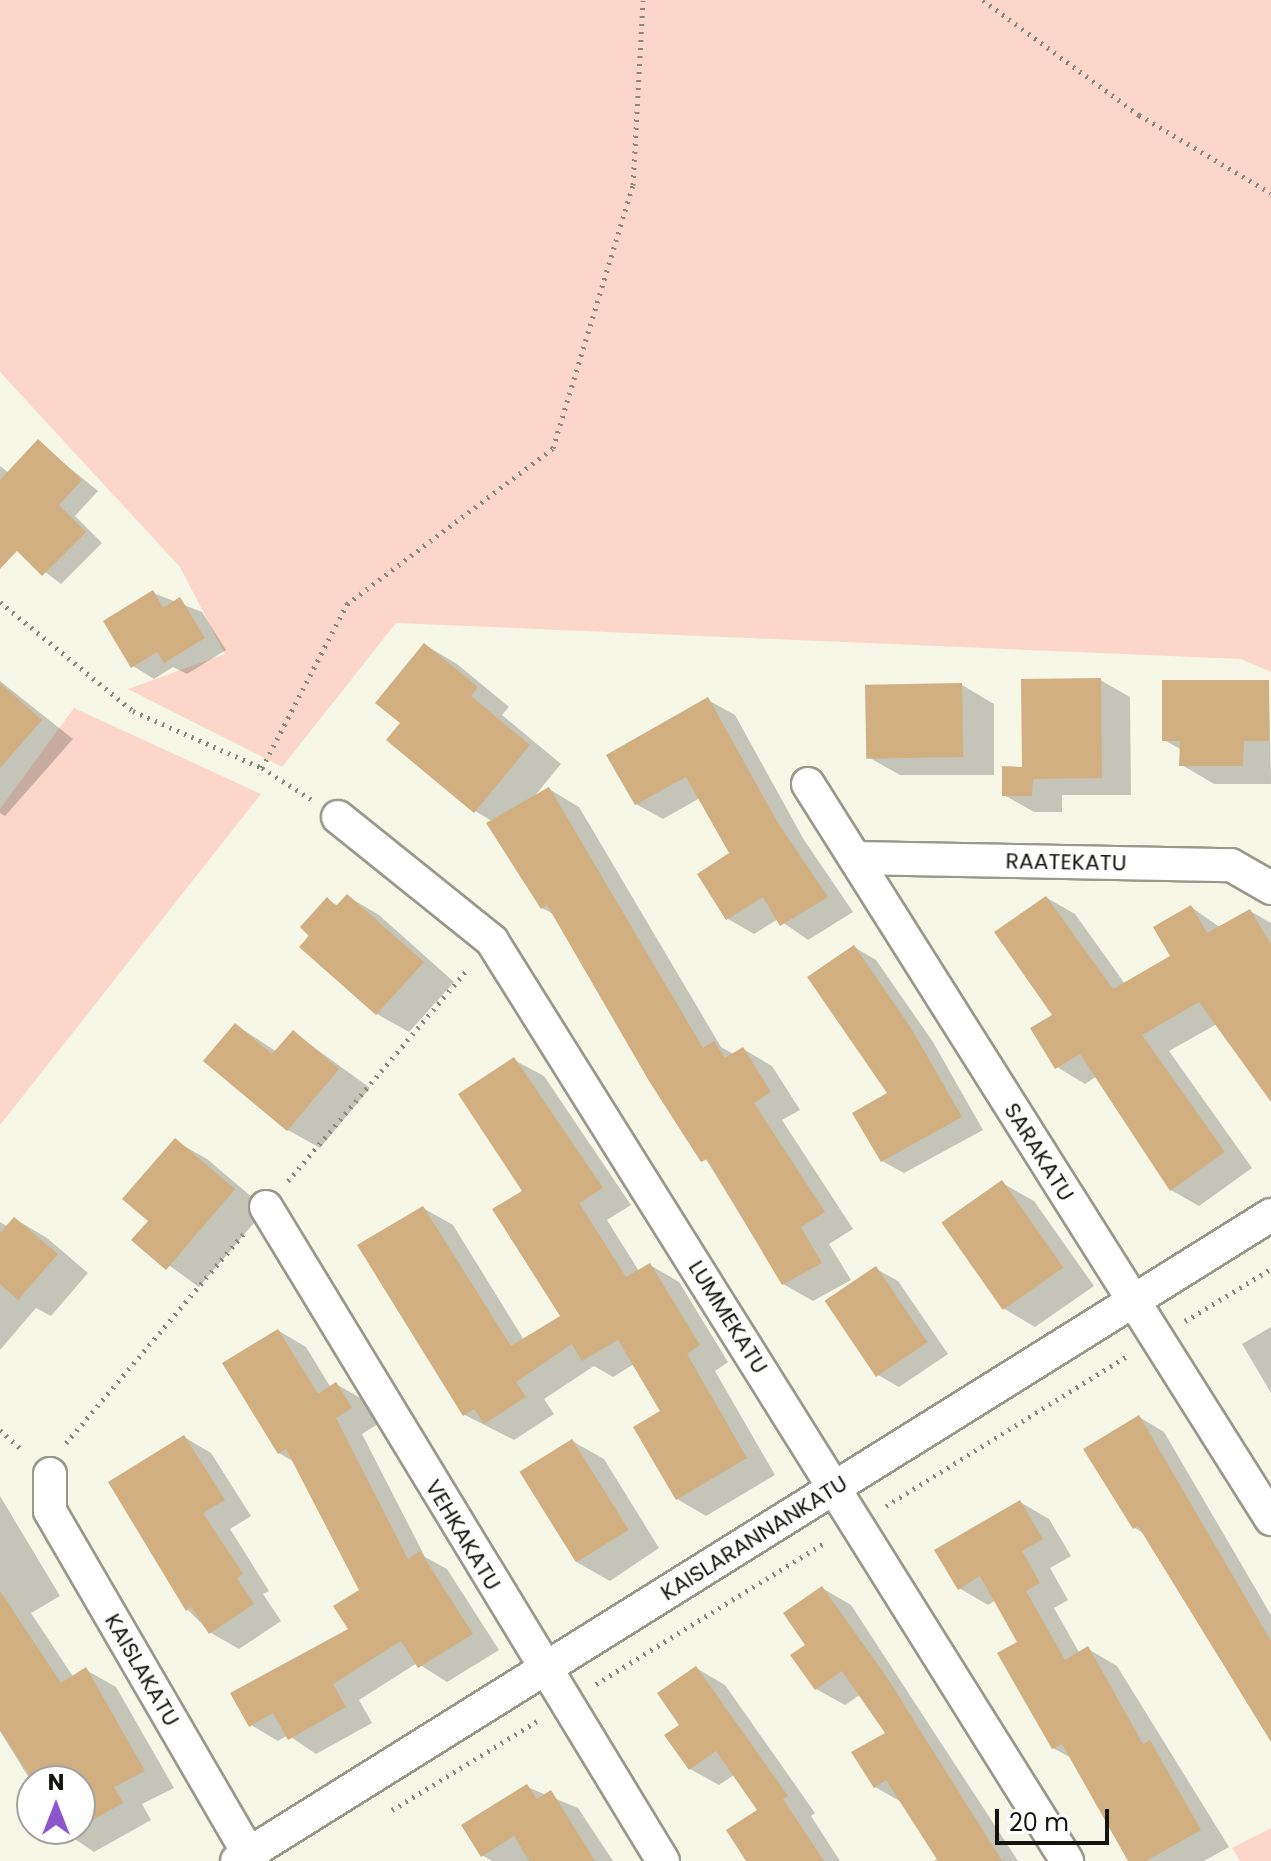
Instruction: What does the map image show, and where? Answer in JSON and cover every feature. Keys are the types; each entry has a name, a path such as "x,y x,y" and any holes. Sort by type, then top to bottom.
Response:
{"street":[{"name":"SARAKATU","path":"808,784 1271,1519"},
{"name":"LUMMEKATU","path":"338,817 492,941 1067,1861"},
{"name":"RAATEKATU","path":"855,858 1231,865 1271,888"},
{"name":"VEHKAKATU","path":"266,1207 663,1861"},
{"name":"KAISLARANNANKATU","path":"246,1859 1271,1215"},
{"name":"KAISLAKATU","path":"50,1474 50,1511 246,1859"}],"path":[{"path":"262,768 347,604 553,448 633,185 643,0"},
{"path":"983,0 1139,115 1271,193"},
{"path":"0,602 133,711 262,768 338,817"},
{"path":"390,1811 1271,1269"}],"shaded area":[{"path":"0,0 1271,0 1271,672 1241,659 396,623 282,767 128,689 225,654 180,567 0,372"},
{"path":"74,708 261,794 0,1125 0,809"},
{"path":"1271,1828 1271,1861 1240,1861 1232,1848"}],"building":[{"path":"38,439 82,480 59,505 86,532 42,576 17,551 0,569 0,480"},
{"path":"153,590 163,608 180,597 205,638 164,663 157,652 131,668 103,621"},
{"path":"424,643 478,687 471,696 530,745 474,813 386,740 400,723 375,703"},
{"path":"1101,678 1102,778 1033,779 1032,796 1002,796 1002,766 1022,767 1021,679"},
{"path":"1162,680 1269,680 1269,741 1244,741 1243,766 1179,766 1180,741 1162,741"},
{"path":"0,683 42,720 0,768"},
{"path":"962,683 963,757 866,759 865,685"},
{"path":"708,697 778,823 828,897 780,926 763,897 726,920 697,874 729,853 686,777 635,805 606,755"},
{"path":"549,787 703,1048 714,1041 725,1058 743,1047 771,1092 754,1103 825,1212 801,1227 822,1263 782,1285 707,1159 701,1162 649,1081 547,905 541,909 486,823"},
{"path":"347,894 424,962 376,1015 299,947 309,936 300,927 327,897 336,906"},
{"path":"1046,896 1113,989 1170,956 1153,927 1191,905 1207,933 1250,909 1271,944 1271,1102 1199,1002 1142,1035 1225,1152 1170,1191 1080,1054 1055,1069 1030,1028 1052,1015 994,932"},
{"path":"854,945 911,1028 962,1117 881,1162 852,1113 887,1093 807,977"},
{"path":"235,1023 272,1054 293,1030 339,1069 287,1131 203,1061"},
{"path":"514,1057 603,1188 579,1203 626,1277 650,1263 700,1345 687,1354 747,1458 676,1500 633,1427 660,1411 618,1340 582,1361 572,1344 516,1382 526,1397 484,1424 474,1409 463,1416 357,1245 423,1206 511,1346 560,1316 492,1209 522,1191 458,1094"},
{"path":"175,1138 235,1189 166,1270 131,1240 148,1221 122,1199"},
{"path":"1002,1180 1063,1268 1003,1310 941,1222"},
{"path":"14,1217 58,1254 18,1300 0,1284 0,1233"},
{"path":"876,1266 927,1342 876,1377 825,1301"},
{"path":"278,1329 318,1394 336,1382 352,1408 336,1418 408,1559 420,1551 473,1634 418,1668 401,1641 333,1684 346,1707 288,1740 273,1713 249,1727 230,1693 348,1629 333,1606 359,1590 286,1449 278,1454 222,1363"},
{"path":"1139,1415 1271,1641 1271,1742 1138,1526 1133,1529 1083,1449"},
{"path":"184,1435 225,1500 203,1513 243,1574 237,1578 254,1604 209,1634 191,1607 186,1611 108,1482"},
{"path":"572,1439 629,1530 576,1563 519,1472"},
{"path":"1020,1500 1043,1539 1022,1551 1040,1583 1026,1591 1065,1660 1088,1646 1143,1744 1150,1740 1201,1830 1146,1861 1128,1861 1062,1744 1052,1749 997,1653 1017,1642 980,1576 958,1590 934,1550"},
{"path":"822,1586 888,1679 1002,1861 938,1861 886,1780 874,1788 851,1752 885,1733 842,1671 815,1690 790,1655 805,1645 783,1613"},
{"path":"0,1591 61,1683 86,1667 145,1771 114,1787 123,1803 96,1818 96,1765 23,1765 0,1730"},
{"path":"696,1666 788,1796 783,1799 824,1861 746,1861 726,1830 757,1810 716,1751 689,1770 664,1735 679,1725 657,1693"},
{"path":"527,1784 537,1799 551,1790 595,1861 529,1861 514,1836 481,1857 461,1825"}]}
